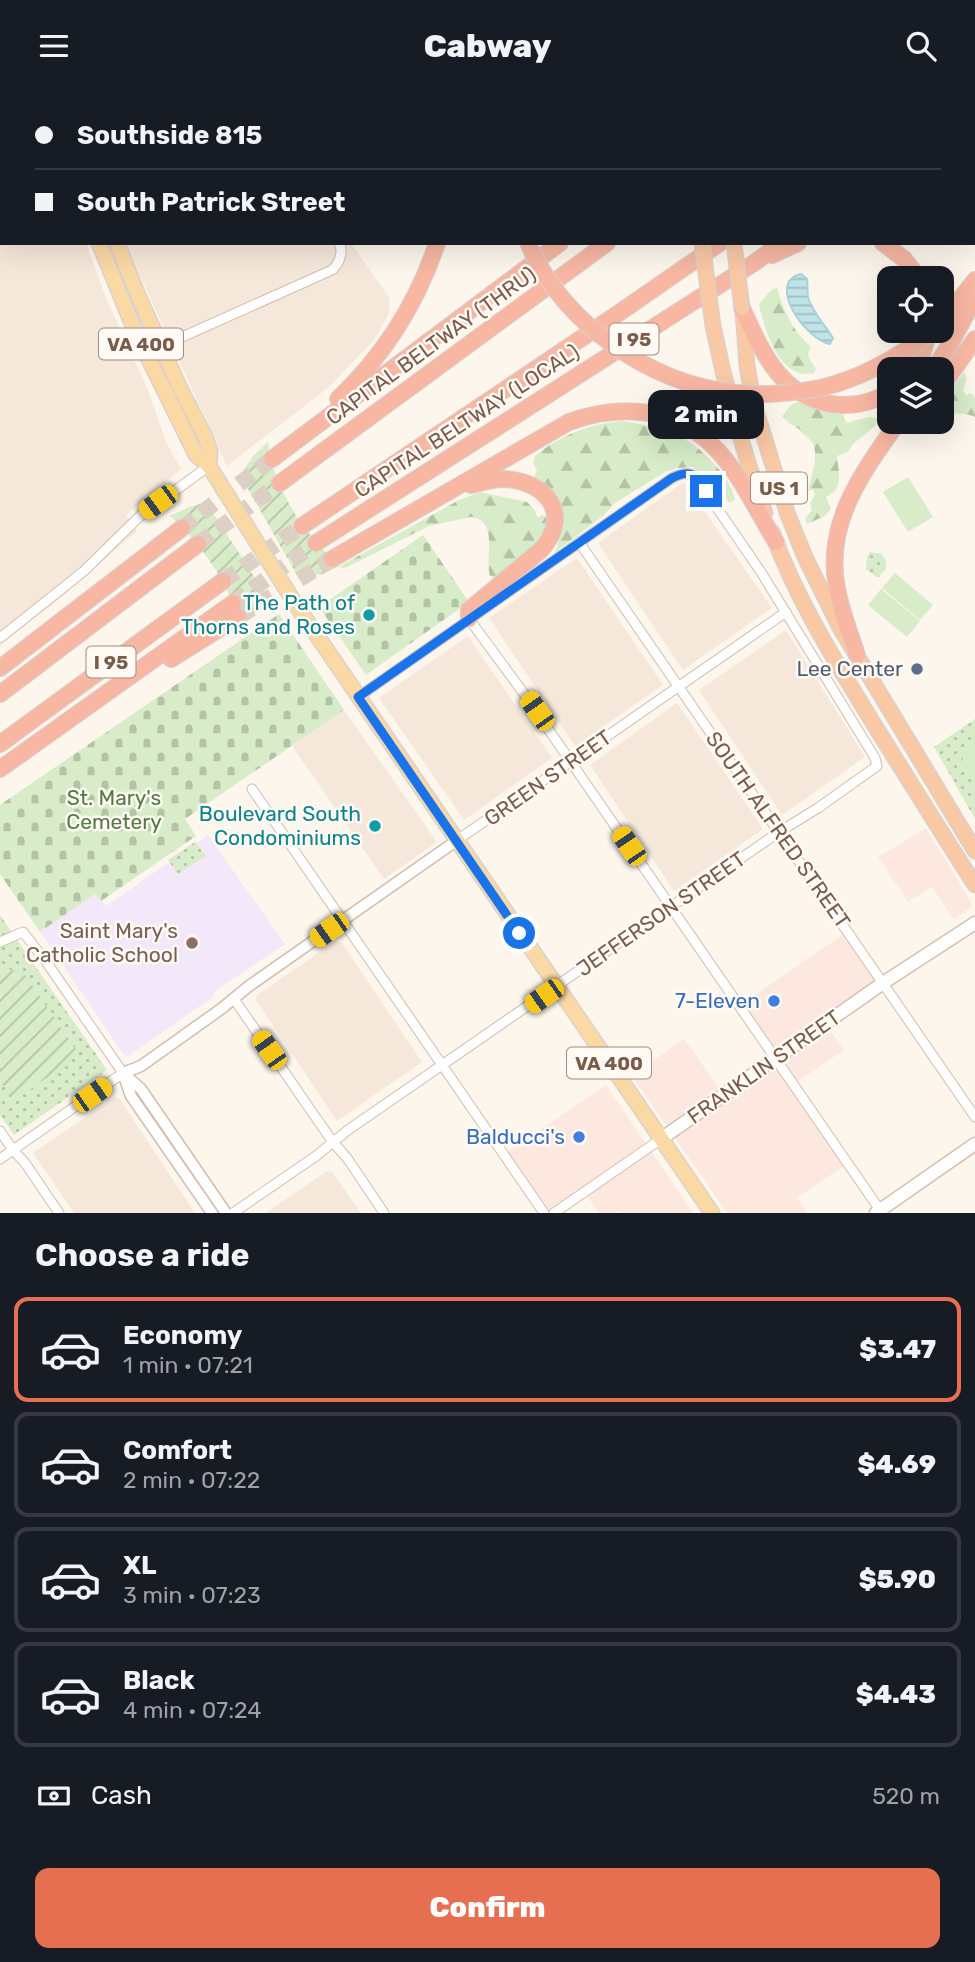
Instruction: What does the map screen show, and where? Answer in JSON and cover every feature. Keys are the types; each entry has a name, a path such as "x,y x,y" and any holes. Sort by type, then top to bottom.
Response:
{"highway":[{"path":"436,245 417,295 391,339 347,390 272,459 557,245"},
{"path":"529,245 544,274 565,301 603,337 626,353 691,384 735,393 776,394 831,385 884,363 913,343"},
{"path":"401,393 588,245"},
{"name":"CAPITAL BELTWAY (THRU)","path":"280,483 604,245"},
{"name":"US 1","path":"702,245 713,326 730,402 744,453 776,542 821,636 975,885"},
{"name":"I 95","path":"302,526 717,245"},
{"path":"616,316 733,245"},
{"name":"US 1","path":"736,245 747,366 754,404 788,515 839,626 975,851"},
{"name":"CAPITAL BELTWAY (LOCAL)","path":"316,543 778,245"},
{"path":"754,263 794,245"},
{"path":"886,245 910,266"},
{"path":"954,307 975,280"},
{"path":"954,314 975,292"},
{"path":"941,357 975,298"},
{"path":"742,308 775,370 796,391 822,403 839,405 855,405 877,398"},
{"path":"954,369 975,339"},
{"path":"332,559 569,422 615,410 660,415 688,427 718,451 776,542"},
{"path":"857,655 840,601 834,562 836,544 845,508 860,479 890,434"},
{"path":"860,479 900,434"},
{"path":"446,495 483,482 502,479 537,488 555,510 556,521 550,540 534,557 469,610 469,619"},
{"path":"0,668 182,528"},
{"name":"I 95","path":"0,694 198,544"},
{"name":"I 95","path":"0,744 223,582"},
{"path":"0,769 75,715 236,610"}],"main road":[{"name":"VA 400","path":"119,245 137,293 205,437 210,450 209,465"},
{"name":"VA 400","path":"101,247 135,331 196,455 209,465 296,605 712,1213"},
{"name":"FRANKLIN STREET","path":"661,1139 883,983 975,923"},
{"path":"880,1212 975,1145"}],"street":[{"path":"162,346 332,270 341,258 340,245"},
{"path":"0,638 84,571 140,516 209,465"},
{"path":"358,697 681,474 695,476 786,612"},
{"name":"SOUTH ALFRED STREET","path":"579,543 975,1118"},
{"name":"GREEN STREET","path":"0,1159 123,1073 141,1066 249,986 786,612"},
{"name":"JEFFERSON STREET","path":"233,1213 316,1156 332,1141 877,766 875,758 786,612"},
{"path":"469,619 571,761 880,1212"},
{"path":"252,789 544,1213"},
{"path":"0,942 23,932 123,1073 141,1089 226,1213"},
{"path":"234,999 384,1213"},
{"path":"123,1073 131,1096 212,1213"},
{"path":"0,1131 59,1213"},
{"name":"FRANKLIN STREET","path":"554,1213 661,1139"}],"shaded area":[{"path":"0,245 87,245 106,298 148,390 166,442 181,469 126,515 137,531 63,596 0,645"},
{"path":"126,245 352,245 390,299 388,315 374,340 329,387 227,466"},
{"path":"684,482 772,608 683,670 598,543"},
{"path":"577,558 663,685 575,746 489,618"},
{"path":"786,630 865,757 782,815 699,690"},
{"path":"468,636 552,758 464,820 379,698"},
{"path":"677,703 763,829 674,891 590,765"},
{"path":"344,710 437,842 384,879 292,746"},
{"path":"926,828 970,900 972,907 954,919 932,887 908,902 878,857"},
{"path":"208,835 285,944 215,991 213,997 128,1056 124,1055 40,932 96,893 106,906"},
{"path":"848,931 884,984 827,1025 844,1050 794,1084 848,1163 797,1198 807,1213 727,1213 632,1076 684,1039 724,1095 776,1059 739,1006"},
{"path":"336,941 342,943 422,1062 337,1121 256,1000 257,995"},
{"path":"606,1085 693,1213 599,1213 585,1193 556,1213 544,1213 504,1154"},
{"path":"115,1097 119,1098 195,1213 74,1213 33,1153"},
{"path":"327,1171 333,1173 361,1213 266,1213"}],"green space":[{"path":"777,288 790,320 811,347 808,355 816,368 814,373 802,374 792,370 783,362 770,339 759,304 772,289"},
{"path":"964,372 967,378 963,390 966,395 971,393 975,399 975,417 954,414 954,386"},
{"path":"798,402 829,413 843,414 846,423 869,417 877,418 876,425 853,444 848,452 837,456 838,485 826,497 831,509 825,516 807,524 805,519 812,510 810,504 815,494 813,489 808,491 815,453 812,442 783,416"},
{"path":"622,421 646,425 680,436 700,450 719,469 735,500 729,503 712,478 707,478 692,467 678,468 665,472 615,503 603,516 554,553 561,524 534,477 537,470 533,463 535,456 554,442 576,432"},
{"path":"268,442 277,478 293,511 303,526 340,566 323,574 298,577 240,475 254,455"},
{"path":"908,477 933,517 908,532 883,492"},
{"path":"480,492 527,502 538,518 542,515 547,517 550,523 535,547 494,578 490,576 488,532 480,520 471,517 429,526 343,569 340,566 459,500"},
{"path":"206,502 268,598 241,627 222,580 194,540 170,516"},
{"path":"423,535 469,602 366,675 319,607"},
{"path":"870,552 882,554 886,561 886,568 879,577 866,569"},
{"path":"895,573 933,605 920,620 882,588"},
{"path":"881,589 920,621 907,637 868,605"},
{"name":"St. Mary's Cemetery","path":"279,614 344,710 185,819 196,836 101,901 95,894 40,932 0,874 0,805"},
{"path":"975,719 975,819 934,747"},
{"path":"975,743 975,780 962,761 965,750"},
{"path":"195,842 206,856 178,874 168,860"},
{"path":"0,915 107,1070 14,1135 0,1115"},
{"path":"0,968 23,972 79,1054 15,1101 0,1081"}],"water":[{"path":"801,274 807,279 812,308 833,338 830,344 810,333 793,311 788,299 787,288 791,279"}],"tunnel":[{"path":"182,528 272,459"},
{"path":"198,544 280,483"},
{"path":"223,581 302,526"},
{"path":"233,603 316,543"},
{"path":"238,617 332,559"}],"place":[{"name":"The Path of Thorns and Roses","path":"369,615"},
{"name":"Lee Center","path":"917,669"},
{"name":"Boulevard South Condominiums","path":"375,826"},
{"name":"Saint Mary's Catholic School","path":"192,943"},
{"name":"7-Eleven","path":"774,1001"},
{"name":"Balducci's","path":"579,1137"}],"route":[{"path":"519,933 358,697 672,478 685,473 691,474 706,491"}]}
